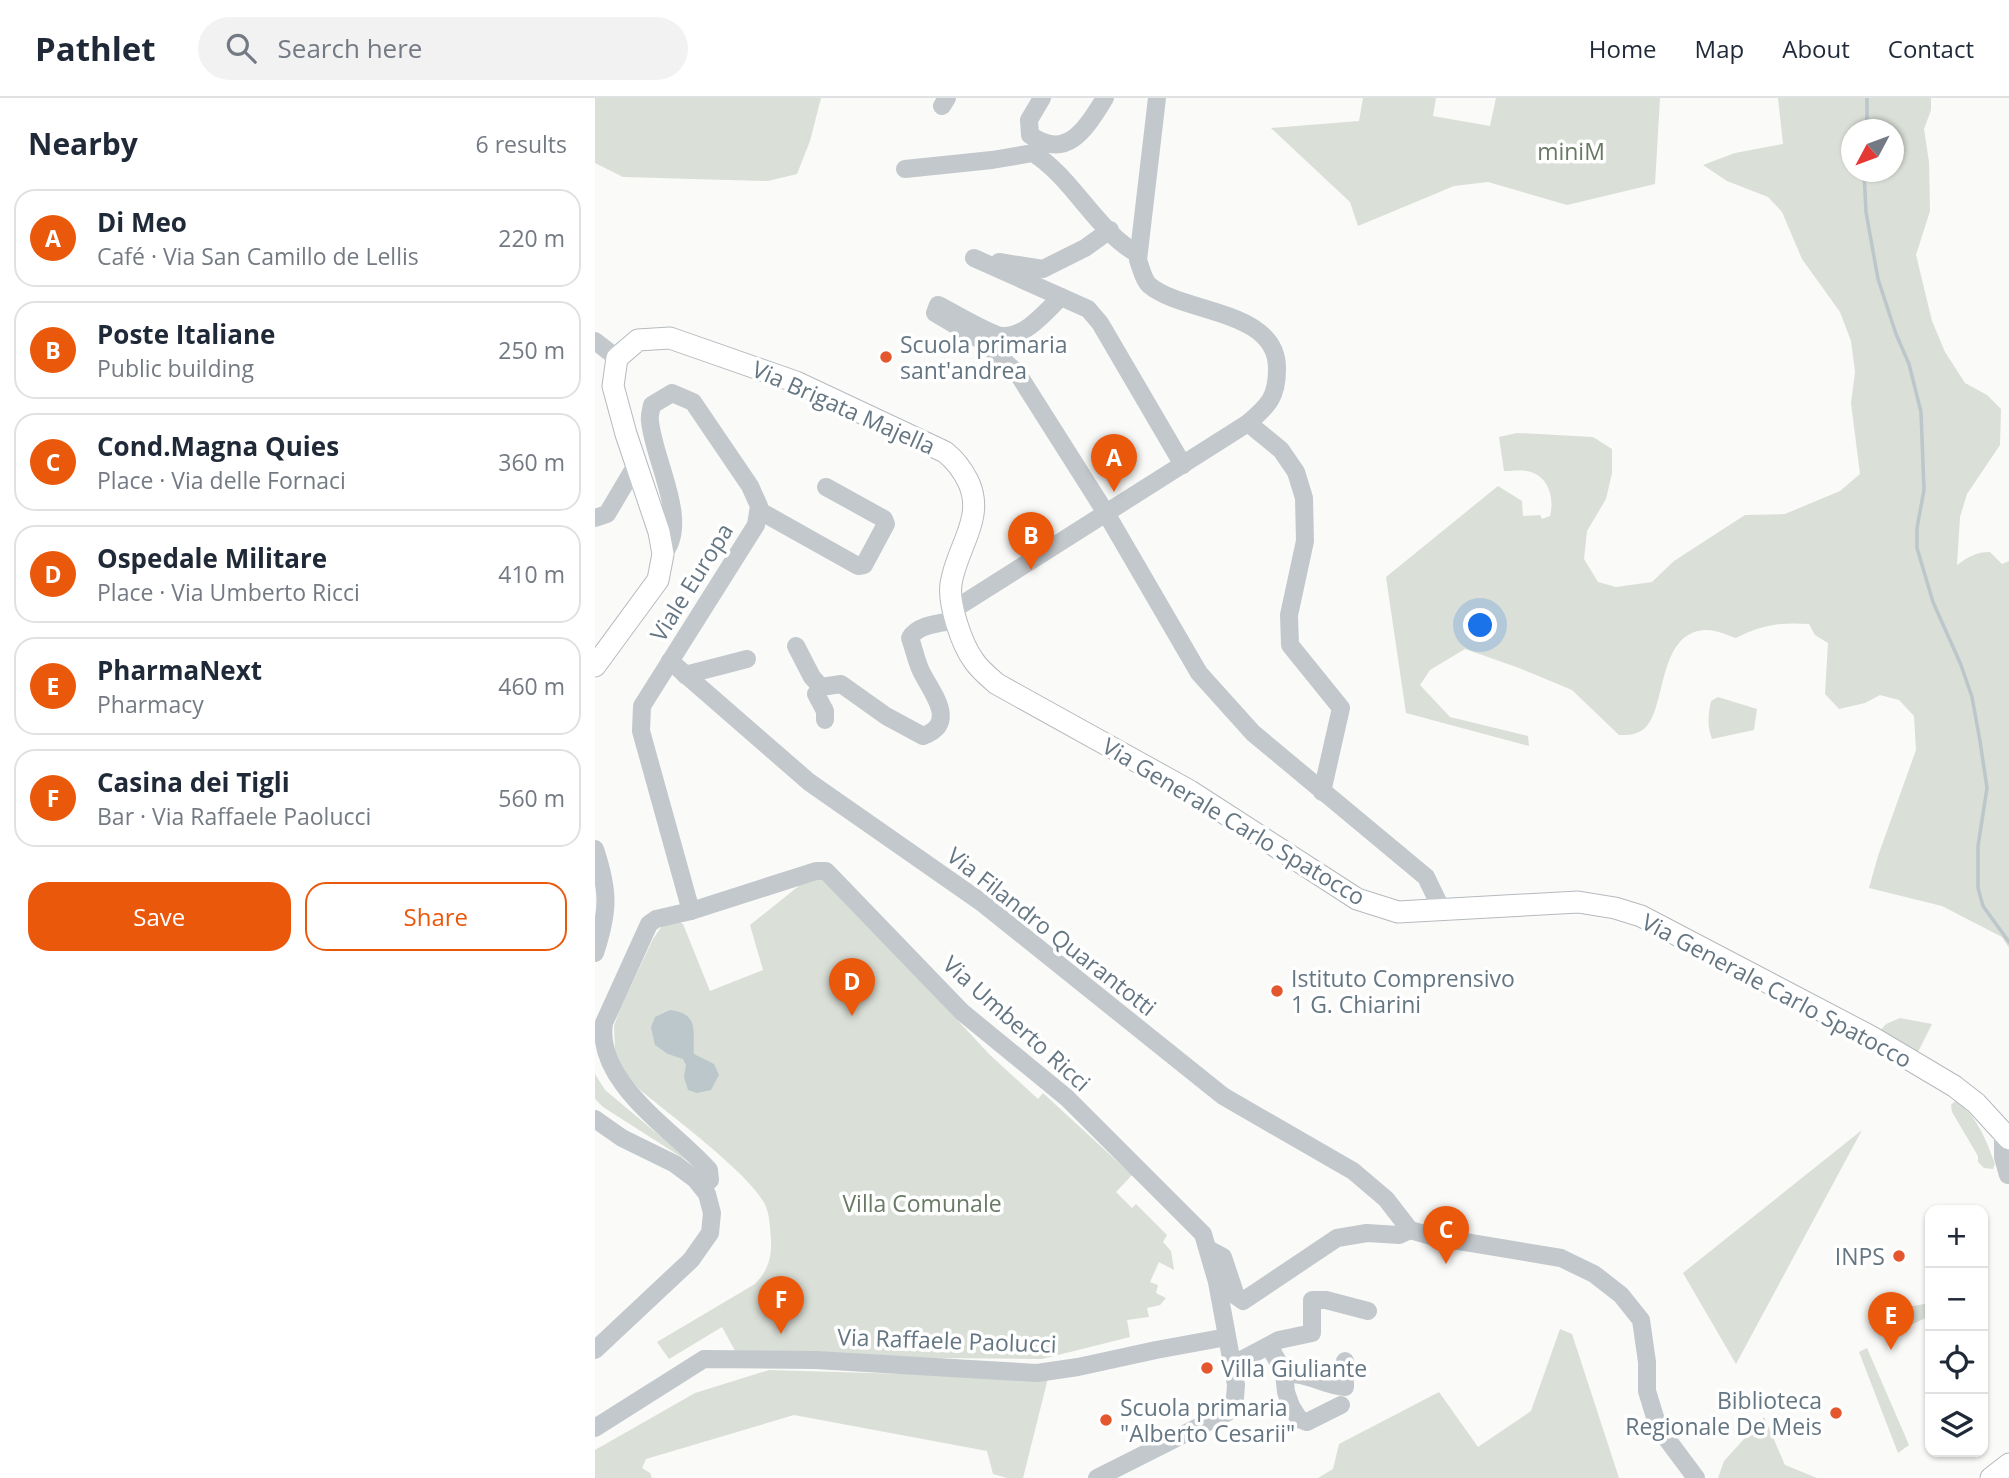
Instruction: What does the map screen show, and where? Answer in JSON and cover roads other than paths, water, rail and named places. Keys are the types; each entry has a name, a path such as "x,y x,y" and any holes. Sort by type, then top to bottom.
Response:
{"main road":[{"name":"Via Brigata Majella","path":"617,358 638,340 670,338 796,382 953,458 973,491 975,510 952,580 950,595 955,615"},
{"path":"595,666 658,580 663,554 659,532 613,386 617,358"},
{"name":"Via Generale Carlo Spatocco","path":"955,615 975,664 997,684 1190,791 1357,899 1398,912 1578,902 1615,908 1641,916 1870,1036 1954,1086 1976,1104 2006,1136"},
{"path":"1991,1478 2009,1464"}],"street":[{"path":"1042,98 1029,120 1030,135 1043,144 1061,145 1079,135 1105,98"},
{"path":"821,687 841,684 886,716 923,736 930,734 941,719 941,708 920,669 911,638 914,632 955,615 1106,513 1248,423 1267,406 1277,389 1277,360 1266,337 1241,320 1165,296 1146,282 1138,254 1157,98"},
{"path":"905,169 1033,153 1048,162 1110,230 1138,254"},
{"path":"1110,230 1085,248 1043,269 978,260 1089,309 1100,323 1182,465"},
{"path":"1061,297 1028,327 1016,334 1002,337 939,305 935,313 985,342 1019,374 1106,513 1199,673 1254,733 1426,877 1442,909"},
{"path":"595,341 617,358"},
{"name":"Viale Europa","path":"663,554 671,545 674,530 650,420 652,405 671,393 693,402 750,486 759,511 756,525 642,706 641,731 691,911"},
{"path":"1248,423 1281,450 1296,472 1304,498 1305,541 1289,615 1290,645 1341,708 1322,792"},
{"path":"595,518 607,514 636,465"},
{"path":"759,511 858,566 863,565 886,524 884,519 826,487"},
{"path":"796,646 812,677 821,687"},
{"path":"685,675 747,659"},
{"name":"Via Filandro Quarantotti","path":"670,661 809,782 981,902 1223,1096 1353,1171 1386,1199 1410,1230"},
{"path":"821,687 817,694 825,711 825,720"},
{"path":"595,849 605,880 606,918 595,953"},
{"name":"Via Umberto Ricci","path":"691,911 816,871 826,871 962,1012 1067,1098 1203,1234 1217,1282 1236,1385 1235,1398 1228,1412 1097,1478"},
{"path":"691,911 656,919 645,930 604,1023 600,1034 600,1048 615,1083 709,1170 710,1180 702,1187"},
{"path":"595,1119 622,1138 675,1164 702,1187 710,1200 712,1213 710,1233 691,1260 595,1350"},
{"path":"2006,1136 2003,1157 2008,1175 2009,1171"},
{"path":"1208,1250 1223,1257 1236,1296 1243,1301 1336,1238 1367,1233 1399,1235 1410,1230 1434,1237 1561,1258 1594,1274 1622,1295 1641,1321 1647,1362 1647,1391 1658,1427 1696,1478"},
{"path":"1232,1365 1279,1340 1312,1333 1312,1300 1326,1300 1368,1311"},
{"name":"Via Raffaele Paolucci","path":"595,1427 704,1359 816,1360 1037,1373 1227,1337"},
{"path":"1269,1346 1285,1375 1286,1392 1299,1419 1307,1422 1341,1405"},
{"path":"1285,1375 1301,1374 1330,1386 1345,1387 1345,1361"}],"waterway":[{"path":"1867,98 1867,119"},
{"path":"1864,182 1866,212 1878,279 1909,364 1921,412 1924,490 1917,528 1917,548 1933,602 1972,697 1980,741 1987,788 1978,846 1978,888 1983,906 2009,942"}],"place":[{"name":"Scuola primaria sant'andrea","path":"886,357"},
{"name":"Di Meo","path":"1114,492"},
{"name":"Poste Italiane","path":"1031,570"},
{"name":"Istituto Comprensivo 1 G. Chiarini","path":"1277,991"},
{"name":"Ospedale Militare","path":"852,1016"},
{"name":"INPS","path":"1899,1256"},
{"name":"Cond.Magna Quies","path":"1446,1264"},
{"name":"Casina dei Tigli","path":"781,1334"},
{"name":"PharmaNext","path":"1891,1350"},
{"name":"Villa Giuliante","path":"1207,1368"},
{"name":"Biblioteca Regionale De Meis","path":"1836,1413"},
{"name":"Scuola primaria \"Alberto Cesarii\"","path":"1106,1420"}],"park label":[{"name":"miniM","path":"1571,151"},
{"name":"Villa Comunale","path":"922,1203"}]}
